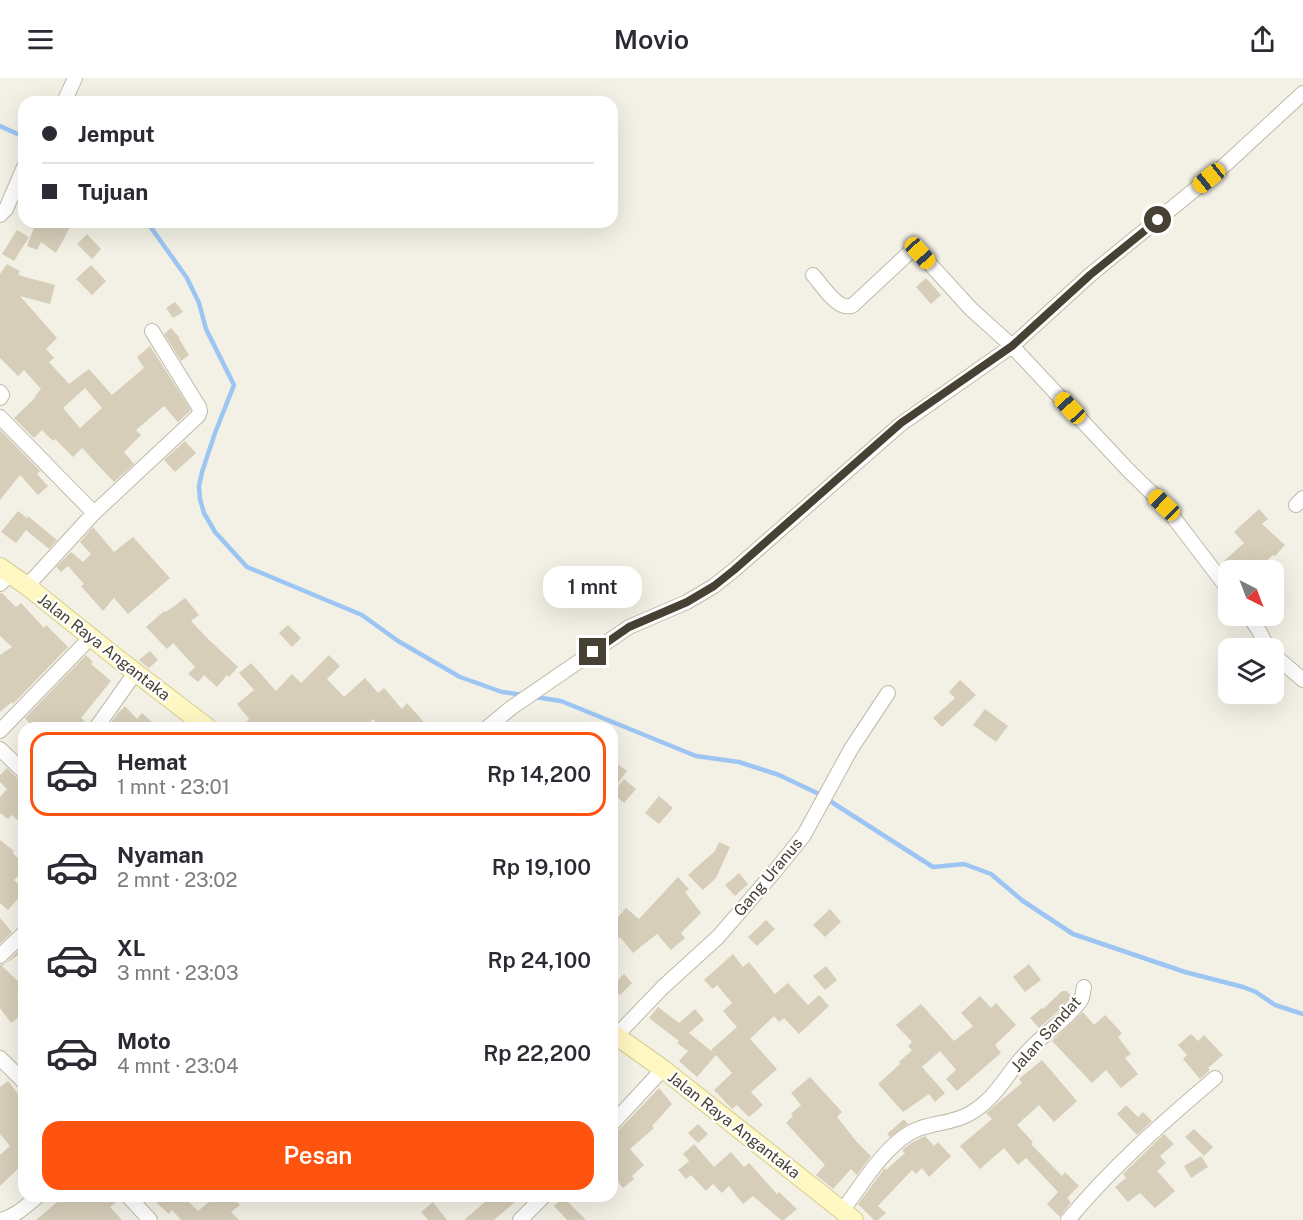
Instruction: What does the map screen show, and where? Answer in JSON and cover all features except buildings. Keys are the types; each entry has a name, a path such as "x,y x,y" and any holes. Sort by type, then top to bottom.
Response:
{"main road":[{"name":"Jalan Raya Angantaka","path":"3,575 27,586 200,722"},
{"name":"Jalan Raya Angantaka","path":"618,1037 663,1068 848,1215"}],"street":[{"path":"67,96 75,78"},
{"path":"494,722 629,627 687,602 714,586 901,423 1012,346 1090,275 1226,164 1303,93"},
{"path":"0,215 6,209 18,181"},
{"path":"813,274 838,302 848,307 852,306 910,251 920,253 971,309 1012,346 1129,471 1164,505 1218,576"},
{"path":"27,586 93,514 198,416 199,407 152,331"},
{"path":"0,392 2,395 0,398"},
{"path":"0,417 93,514"},
{"path":"0,731 91,637"},
{"path":"1284,664 1303,680"},
{"path":"100,722 135,673"},
{"name":"Gang Uranus","path":"618,1030 718,937 804,835 851,749 888,693"},
{"path":"0,749 18,766"},
{"path":"0,956 18,939"},
{"name":"Jalan Sandat","path":"848,1215 882,1158 908,1134 921,1128 965,1116 984,1103 997,1091 1030,1048 1072,1011 1082,999 1084,987"},
{"path":"0,1058 18,1076"},
{"path":"618,1117 663,1068"},
{"path":"1068,1220 1130,1153 1215,1078"},
{"path":"1,1220 23,1209 31,1202"},
{"path":"134,1202 150,1220"},
{"path":"520,1220 538,1202"}],"waterway":[{"path":"0,126 18,134"},
{"path":"151,228 187,278 199,303 206,329 234,385 215,433 199,486 204,513 215,532 247,567 362,615 398,641 460,677 502,692 524,695"},
{"path":"535,697 561,701 613,722"},
{"path":"618,724 696,756 739,762 779,775 819,794 933,867 964,864 991,874 1023,901 1073,934 1185,972 1243,987 1256,992 1275,1005 1303,1014"}],"route":[{"path":"593,652 629,627 687,602 714,586 901,423 1012,346 1090,275 1158,220"}]}
